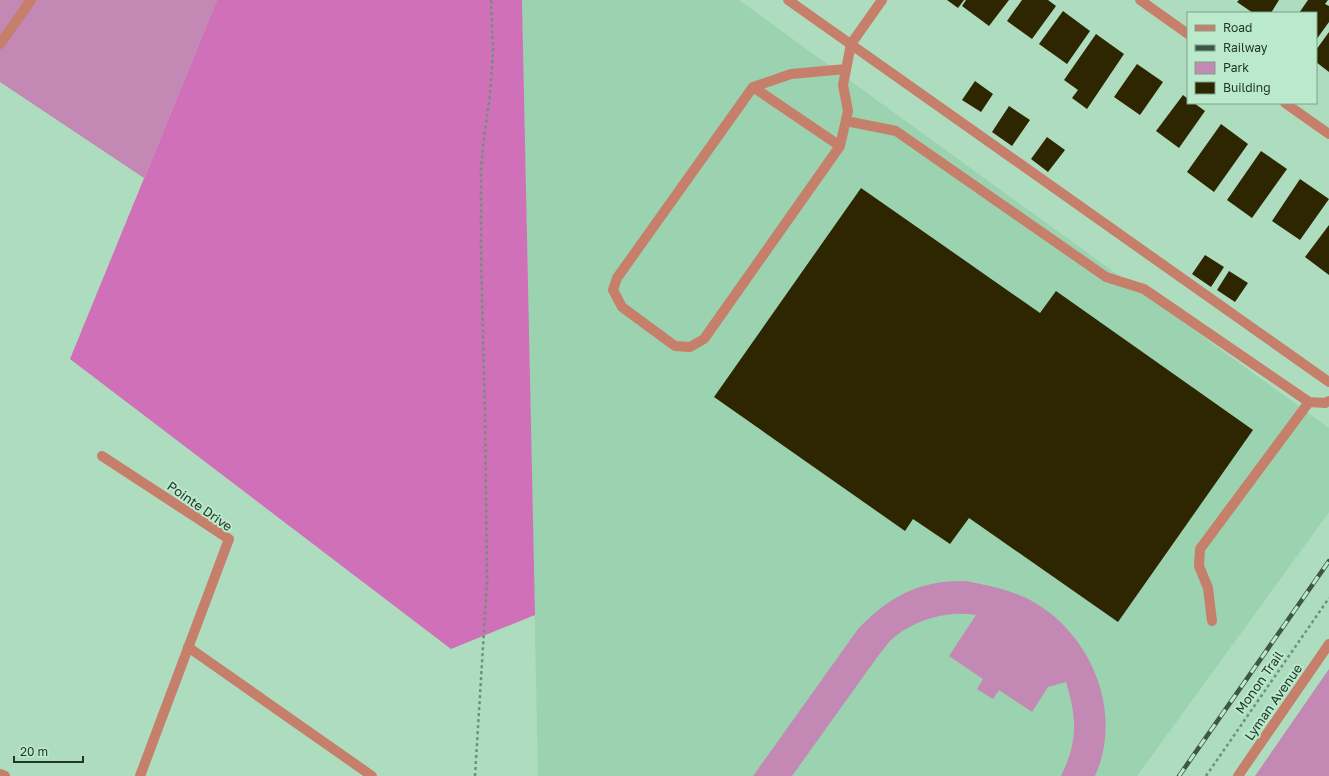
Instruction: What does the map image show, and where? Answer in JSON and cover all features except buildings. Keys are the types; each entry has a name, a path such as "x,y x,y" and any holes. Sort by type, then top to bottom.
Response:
{"street":[{"path":"0,44 31,0"},
{"path":"788,0 1329,382"},
{"path":"846,69 791,74 753,87 617,278 614,290 622,307 675,346 690,347 704,339 840,146 848,111 843,85 851,44 882,0"},
{"path":"1140,0 1187,33"},
{"path":"753,87 840,146"},
{"path":"1286,104 1329,134"},
{"path":"846,121 896,131 1106,277 1144,289 1309,402 1325,403 1329,400"},
{"path":"1212,621 1208,588 1200,566 1200,549 1309,402"},
{"name":"Pointe Drive","path":"102,456 229,539 140,776"},
{"name":"Lyman Avenue","path":"1238,776 1329,644"},
{"path":"188,647 372,776"},
{"path":"0,774 5,776"}],"path":[{"path":"475,776 487,582 481,255 481,170 490,95 493,50 490,0"},
{"name":"Monon Trail","path":"1206,776 1329,598"}],"shaded area":[{"path":"217,0 522,0 535,615 451,649 70,359"},
{"path":"522,0 739,0 1329,428 1329,512 1137,776 538,776"}],"green space":[{"path":"0,0 217,0 144,178 0,82"},
{"path":"965,581 999,588 1032,601 1053,615 1071,633 1086,654 1096,677 1103,701 1106,726 1103,751 1095,776 1061,776 1067,764 1073,741 1074,730 1074,719 1070,695 1066,682 1048,687 1032,712 999,690 993,699 977,689 983,679 949,656 976,615 954,614 942,615 921,622 901,632 892,639 878,656 792,776 753,776 858,629 867,620 886,604 907,592 930,584"},
{"path":"1329,669 1329,776 1255,776"}],"railway":[{"path":"1179,776 1329,561"}]}
